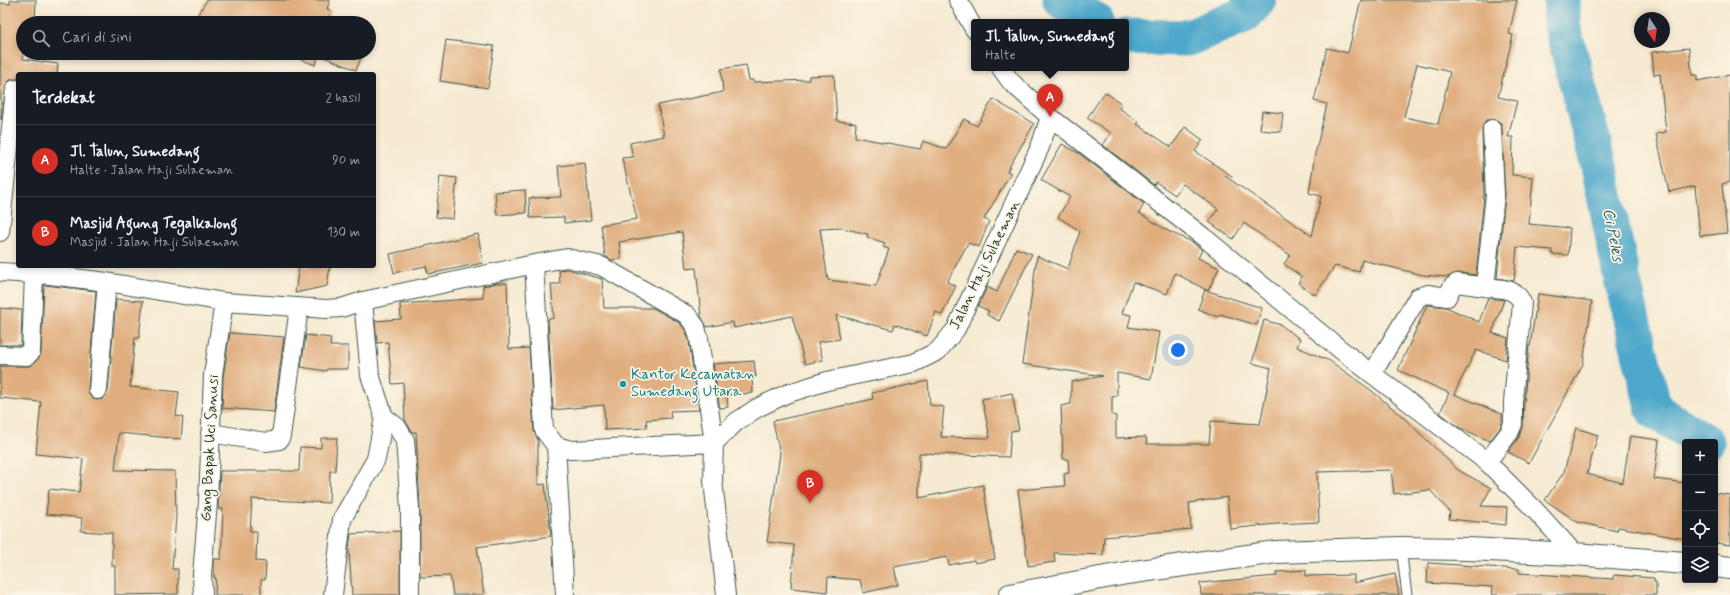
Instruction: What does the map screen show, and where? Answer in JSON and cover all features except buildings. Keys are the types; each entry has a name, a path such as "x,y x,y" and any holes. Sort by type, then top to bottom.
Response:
{"main road":[{"path":"1010,595 1056,591 1127,573 1276,552 1401,548 1575,554 1682,563"},
{"path":"1718,566 1730,568"}],"street":[{"path":"958,0 971,23"},
{"path":"1003,71 1011,82 1050,117 1372,374 1488,462 1575,554"},
{"path":"0,232 2,195 15,89"},
{"name":"Jalan Haji Sulaeman","path":"714,443 736,422 757,408 786,394 828,381 914,363 938,351 956,329 1040,148 1050,117"},
{"path":"1485,287 1494,195 1492,129"},
{"path":"0,272 107,282 224,302 299,308 341,308 363,301 568,258 601,266 687,315 696,327 714,443 713,481 726,595"},
{"path":"534,264 544,430 556,446 566,595"},
{"path":"0,355 27,356 32,352 34,274"},
{"path":"98,390 107,282"},
{"path":"1372,374 1418,297 1428,294 1447,297 1452,287 1457,282 1515,292 1522,302 1513,402 1513,424 1488,462"},
{"path":"333,595 342,519 376,458 384,417 370,374 363,301"},
{"name":"Gang Bapak Uci Sanusi","path":"203,595 202,575 208,502 213,375 224,302"},
{"path":"210,433 266,442 279,440 281,436 299,308"},
{"path":"384,417 396,427 404,440 410,508 410,595"},
{"path":"556,446 571,450 714,443"}],"lane":[{"path":"1401,548 1407,595"}],"waterway":[{"name":"Ci Peles","path":"1061,0 1091,19"},
{"name":"Ci Peles","path":"1129,37 1188,38 1244,15 1258,0"},
{"name":"Ci Peles","path":"1562,0 1562,25 1600,170 1621,275 1654,410 1701,439"}],"place":[{"name":"Jl. Talun, Sumedang","path":"1050,117"},
{"name":"Kantor Kecamatan Sumedang Utara","path":"623,384"},
{"name":"Masjid Agung Tegalkalong","path":"810,503"}]}
